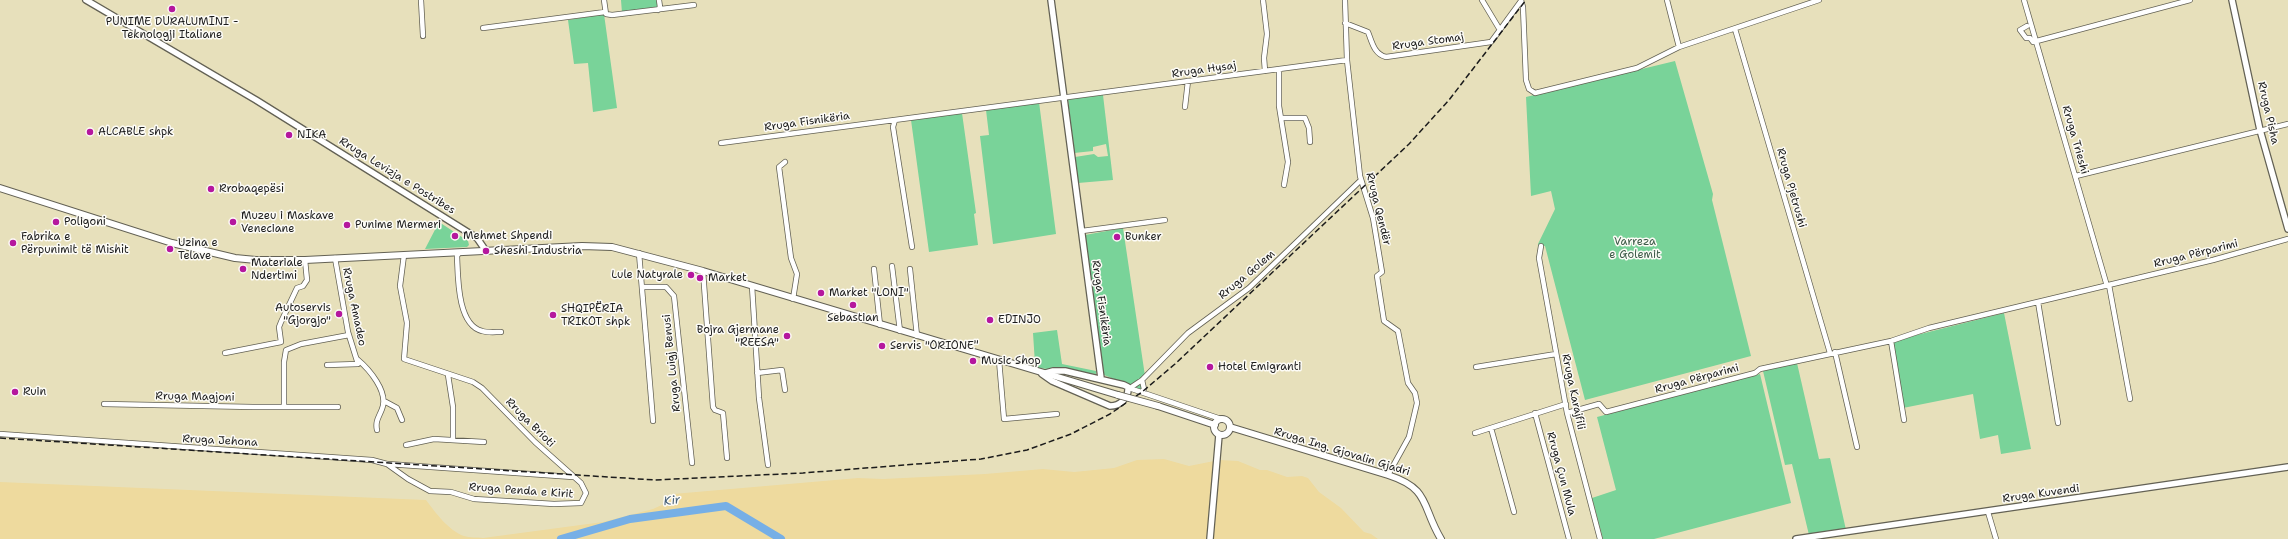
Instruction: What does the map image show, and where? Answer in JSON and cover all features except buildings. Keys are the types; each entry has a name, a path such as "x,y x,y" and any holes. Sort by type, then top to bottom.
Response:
{"main road":[{"path":"0,188 172,243 212,253 256,260 306,260 602,246 639,253 1042,374 1158,406 1215,425"},
{"path":"1224,420 1230,427 1225,434 1219,435 1216,432 1215,425 1217,421 1224,420"},
{"name":"Rruga Ing. Gjovalin Gjadri","path":"1230,427 1388,475 1411,484 1416,488 1441,539"}],"street":[{"name":"Rruga Levizja e Postribes","path":"86,0 340,152 477,238 486,251"},
{"path":"421,0 423,36"},
{"path":"604,0 606,13"},
{"path":"658,10 660,7 659,0"},
{"name":"Rruga Fisnikëria","path":"1051,0 1101,378"},
{"path":"1263,0 1267,34 1264,58 1265,71"},
{"name":"Rruga Qendër","path":"1345,0 1347,60 1361,180 1372,214 1378,246 1382,272 1377,276 1384,321 1398,331 1408,383 1417,398 1409,437 1388,475"},
{"path":"1482,0 1500,30"},
{"path":"1520,0 1523,8 1526,80 1529,89 1535,94 1637,68 1679,47 1819,0"},
{"name":"Rruga Stomaj","path":"1345,23 1368,32 1376,51 1386,57 1491,42 1520,0"},
{"path":"1667,0 1679,47"},
{"name":"Rruga Trieshi","path":"2024,0 2108,286"},
{"path":"2027,26 2022,27 2020,30 2021,33 2026,38 2030,38 2031,42 2036,42 2190,0"},
{"name":"Rruga Pisha","path":"2232,0 2260,130 2288,229"},
{"path":"483,28 606,13 617,15 694,5"},
{"name":"Rruga Pjetrushi","path":"1735,29 1833,353"},
{"name":"Rruga Hysaj","path":"1064,97 1347,60"},
{"path":"1279,69 1281,118 1288,162 1284,185"},
{"path":"1185,107 1188,81"},
{"name":"Rruga Fisnikëria","path":"721,143 1064,97"},
{"path":"1281,118 1305,118 1309,128 1310,142"},
{"path":"895,120 893,126 912,247"},
{"path":"2076,176 2288,124"},
{"path":"785,162 779,167 791,258 796,270 793,299"},
{"name":"Rruga Golem","path":"1129,388 1142,380 1188,333 1249,288 1361,180"},
{"path":"1082,231 1165,220"},
{"name":"Rruga Përparimi","path":"1568,413 1599,404 1606,412 1741,376 1760,369 1891,341 1929,328 2108,286 2288,239"},
{"name":"Rruga Karajfili","path":"1541,246 1539,258 1566,404 1600,539"},
{"path":"459,253 457,256 459,298 463,308 476,328 482,331 501,332"},
{"name":"Rruga Luigj Benusi","path":"639,253 653,421"},
{"name":"Rruga Brioti","path":"404,255 400,286 407,323 404,359 448,375 473,382 482,388 584,488 585,498"},
{"name":"Rruga Amadeo","path":"327,365 357,365 357,359 349,335 335,258"},
{"path":"225,353 281,342 279,327 281,322 297,288 303,286 307,280 306,260"},
{"path":"892,266 900,331"},
{"path":"874,269 880,325"},
{"path":"910,269 917,336"},
{"path":"703,271 705,323 713,407 715,410 723,413 727,458"},
{"path":"752,286 757,373 768,465"},
{"path":"2108,286 2130,399"},
{"name":"Rruga Luigj Benusi","path":"642,287 666,287 674,296 692,463"},
{"path":"2038,302 2058,423"},
{"path":"284,406 286,350 301,344 349,335"},
{"path":"1891,341 1904,420"},
{"path":"1833,353 1857,447"},
{"path":"1476,367 1556,354"},
{"name":"Rruga Amadeo","path":"357,359 378,382 384,401"},
{"path":"999,360 1004,419 1057,414"},
{"path":"757,373 782,370 785,390"},
{"path":"1042,374 1064,370 1101,378 1224,420"},
{"path":"1042,374 1052,381 1110,406 1119,404 1125,398 1129,388"},
{"path":"448,375 453,407 453,440"},
{"path":"1142,380 1144,389 1142,392"},
{"path":"377,430 376,420 384,401 397,408 402,420"},
{"name":"Rruga Magjoni","path":"104,404 338,407"},
{"path":"1475,433 1566,404"},
{"name":"Rruga Çun Mula","path":"1535,413 1569,539"},
{"path":"1491,428 1514,512"},
{"name":"Rruga Jehona","path":"0,434 372,460 388,464 408,479 430,491"},
{"path":"1210,539 1217,444 1219,435"},
{"path":"406,445 434,439 484,442"},
{"path":"388,464 573,477"},
{"name":"Rruga Kuvendi","path":"1796,539 2288,467"},
{"name":"Rruga Penda e Kirit","path":"430,491 451,492 474,499 549,504 578,504 585,498"},
{"path":"1988,512 1996,539"}],"green space":[{"path":"621,0 658,0 658,7 622,13"},
{"path":"604,14 617,108 593,112 588,63 574,64 568,20"},
{"name":"Varreza e Golemit","path":"1675,61 1713,194 1712,200 1751,356 1585,400 1545,246 1539,247 1538,244 1555,209 1551,191 1531,196 1526,97"},
{"path":"1103,95 1113,180 1078,183 1075,157 1094,154 1098,157 1108,156 1106,144 1093,147 1093,151 1074,153 1068,99"},
{"path":"1039,102 1056,234 993,244 980,136 989,135 986,110"},
{"path":"962,113 976,213 974,214 978,245 929,252 911,120"},
{"path":"439,222 468,241 469,245 467,247 425,249"},
{"path":"1123,228 1145,376 1141,390 1104,375 1085,235"},
{"path":"2004,313 2031,449 2001,454 1998,435 1980,439 1973,394 1903,408 1893,341"},
{"path":"1057,330 1062,364 1096,371 1096,374 1038,368 1039,364 1035,364 1033,333"},
{"path":"1797,363 1819,459 1830,458 1846,530 1809,535 1792,464 1785,465 1763,371"},
{"path":"1760,374 1791,503 1654,539 1603,539 1592,498 1616,490 1597,417"}],"sand":[{"path":"1164,459 1189,466 1219,460 1238,461 1260,470 1267,470 1287,477 1302,476 1308,478 1319,492 1341,508 1364,532 1371,534 1378,539 0,539 0,482 426,500 443,521 458,534 466,537 483,538 603,522 653,509 664,504 673,494 858,478 883,479 985,474 1043,469 1074,472 1114,468 1137,460"}],"waterway":[{"name":"Kir","path":"561,539 630,519 726,506 781,539"}],"railway":[{"path":"0,438 655,480 803,473 981,459 1027,450 1071,434 1110,414 1142,392 1175,364 1409,144 1449,100 1526,0"}],"place":[{"name":"PUNIME DURALUMINI - Teknologji Italiane","path":"172,9"},
{"name":"ALCABLE shpk","path":"90,132"},
{"name":"NIKA","path":"289,135"},
{"name":"Rrobaqepësi","path":"211,189"},
{"name":"Poligoni","path":"56,222"},
{"name":"Muzeu i Maskave Veneciane","path":"233,222"},
{"name":"Punime Mermeri","path":"347,225"},
{"name":"Mehmet Shpendi","path":"455,236"},
{"name":"Bunker","path":"1117,237"},
{"name":"Fabrika e Përpunimit të Mishit","path":"13,243"},
{"name":"Uzina e Telave","path":"170,249"},
{"name":"Sheshi Industria","path":"486,251"},
{"name":"Materiale Ndertimi","path":"243,269"},
{"name":"Lule Natyrale","path":"691,275"},
{"name":"Market","path":"700,278"},
{"name":"Market \"LONI\"","path":"821,293"},
{"name":"Sebastian","path":"853,305"},
{"name":"Autoservis \"Gjorgjo\"","path":"339,314"},
{"name":"SHQIPËRIA TRIKOT shpk","path":"553,315"},
{"name":"EDINJO","path":"990,320"},
{"name":"Bojra Gjermane \"REESA\"","path":"787,336"},
{"name":"Servis \"ORIONE\"","path":"882,346"},
{"name":"Music Shop","path":"973,361"},
{"name":"Hotel Emigranti","path":"1210,367"},
{"name":"Ruin","path":"15,392"}]}
